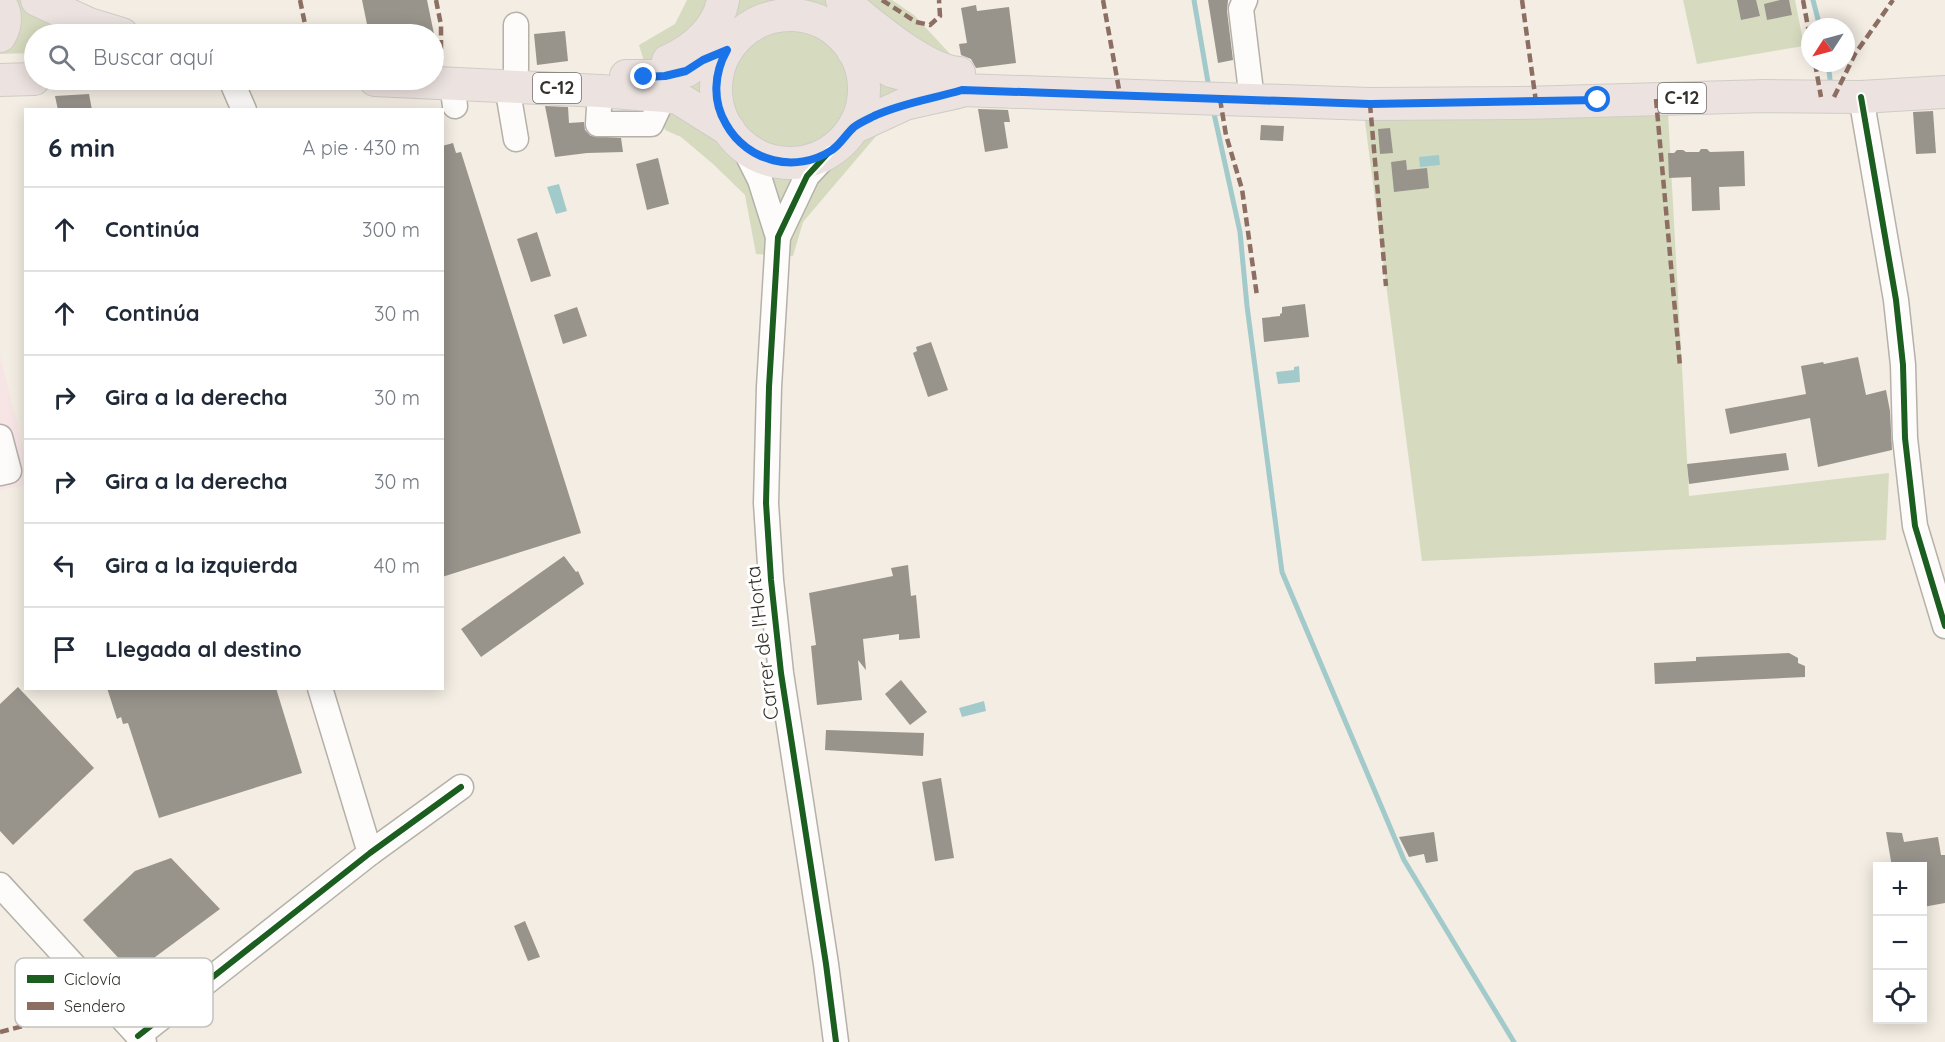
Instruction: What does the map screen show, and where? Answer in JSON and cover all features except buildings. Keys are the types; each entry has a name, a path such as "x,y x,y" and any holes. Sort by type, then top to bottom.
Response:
{"main road":[{"path":"37,0 89,24"},
{"path":"594,82 654,67 683,54 699,41 714,23 723,0"},
{"path":"736,138 720,111 716,91 719,69 732,44 742,0"},
{"path":"842,0 901,47 949,72 1057,80 1098,95"},
{"path":"0,4 3,7 5,20 0,36"},
{"name":"C-12","path":"594,82 665,76 686,71 732,44 756,24 768,19 793,15 796,8 832,29 853,51 891,71 962,90 1210,99 1264,105 1412,112 1765,96 1861,97 1907,102 1942,97"},
{"name":"C-12","path":"447,84 511,77 594,82 678,98 761,157 781,162 801,162 830,151 843,141 853,128 860,113 864,89 862,73 853,51"},
{"path":"0,63 24,62"},
{"path":"0,81 24,80"},
{"name":"C-12","path":"853,128 874,116 905,104 962,90"}],"street":[{"path":"1245,0 1241,9 1264,105"},
{"path":"516,25 511,77 516,139"},
{"path":"235,90 243,108"},
{"path":"1861,97 1896,300 1903,365 1905,438 1915,526 1945,626"},
{"path":"736,138 760,180 778,237"},
{"path":"778,237 807,176 830,151"},
{"name":"Carrer de l'Horta","path":"778,237 767,444 766,503 770,569 781,673 816,895 836,1042"},
{"path":"0,437 9,471 0,473"},
{"path":"321,690 370,853"},
{"path":"213,981 370,853 461,787"},
{"path":"0,885 67,958"},
{"path":"130,1027 141,1039 156,1027"}],"shaded area":[{"path":"0,356 24,451 24,485 0,490"}],"green space":[{"path":"5,0 24,0 83,24 24,24 24,53 0,54"},
{"path":"687,0 892,0 914,15 952,56 961,109 912,118 877,135 803,222 793,256 756,254 745,195 681,137 665,130 639,45 675,24"},
{"path":"1683,0 1795,0 1801,31 1801,47 1697,64"},
{"path":"1668,113 1689,496 1889,473 1886,540 1422,561 1364,114"}],"water":[{"path":"1439,155 1440,165 1420,167 1419,157"},
{"path":"559,184 567,211 556,214 547,187"},
{"path":"1299,366 1300,382 1278,384 1276,372 1294,370 1294,367"},
{"path":"984,701 986,711 962,717 959,708"}],"waterway":[{"path":"1194,0 1209,88"},
{"path":"1813,0 1818,18"},
{"path":"1829,72 1830,79"},
{"path":"1213,109 1240,232 1247,306 1282,572 1404,860 1514,1042"}],"marked path":[{"path":"300,0 305,24"},
{"path":"436,0 441,24"},
{"path":"882,0 916,22 930,25 940,16 939,0"},
{"path":"1103,0 1120,95"},
{"path":"1522,0 1536,102"},
{"path":"1803,0 1806,18"},
{"path":"1834,97 1855,54 1893,0"},
{"path":"1817,72 1821,97"},
{"path":"1220,99 1226,135 1242,189 1257,296"},
{"path":"1656,99 1680,366"},
{"path":"1370,104 1386,286"},
{"path":"0,1032 19,1027"}],"cycle path":[{"path":"1861,97 1896,300 1903,365 1905,438 1915,526 1945,626"},
{"path":"830,151 807,176 778,237 769,387 766,503 781,673 836,1042"},
{"path":"213,977 370,853 461,787"},
{"path":"138,1036 149,1027"}],"route":[{"path":"644,77 665,76 686,71 703,60 727,50 719,69 716,91 720,111 726,124 733,136 752,152 771,160 791,163 812,160 830,151 843,141 853,128 874,116 905,104 962,90 1370,104 1598,100"}]}
